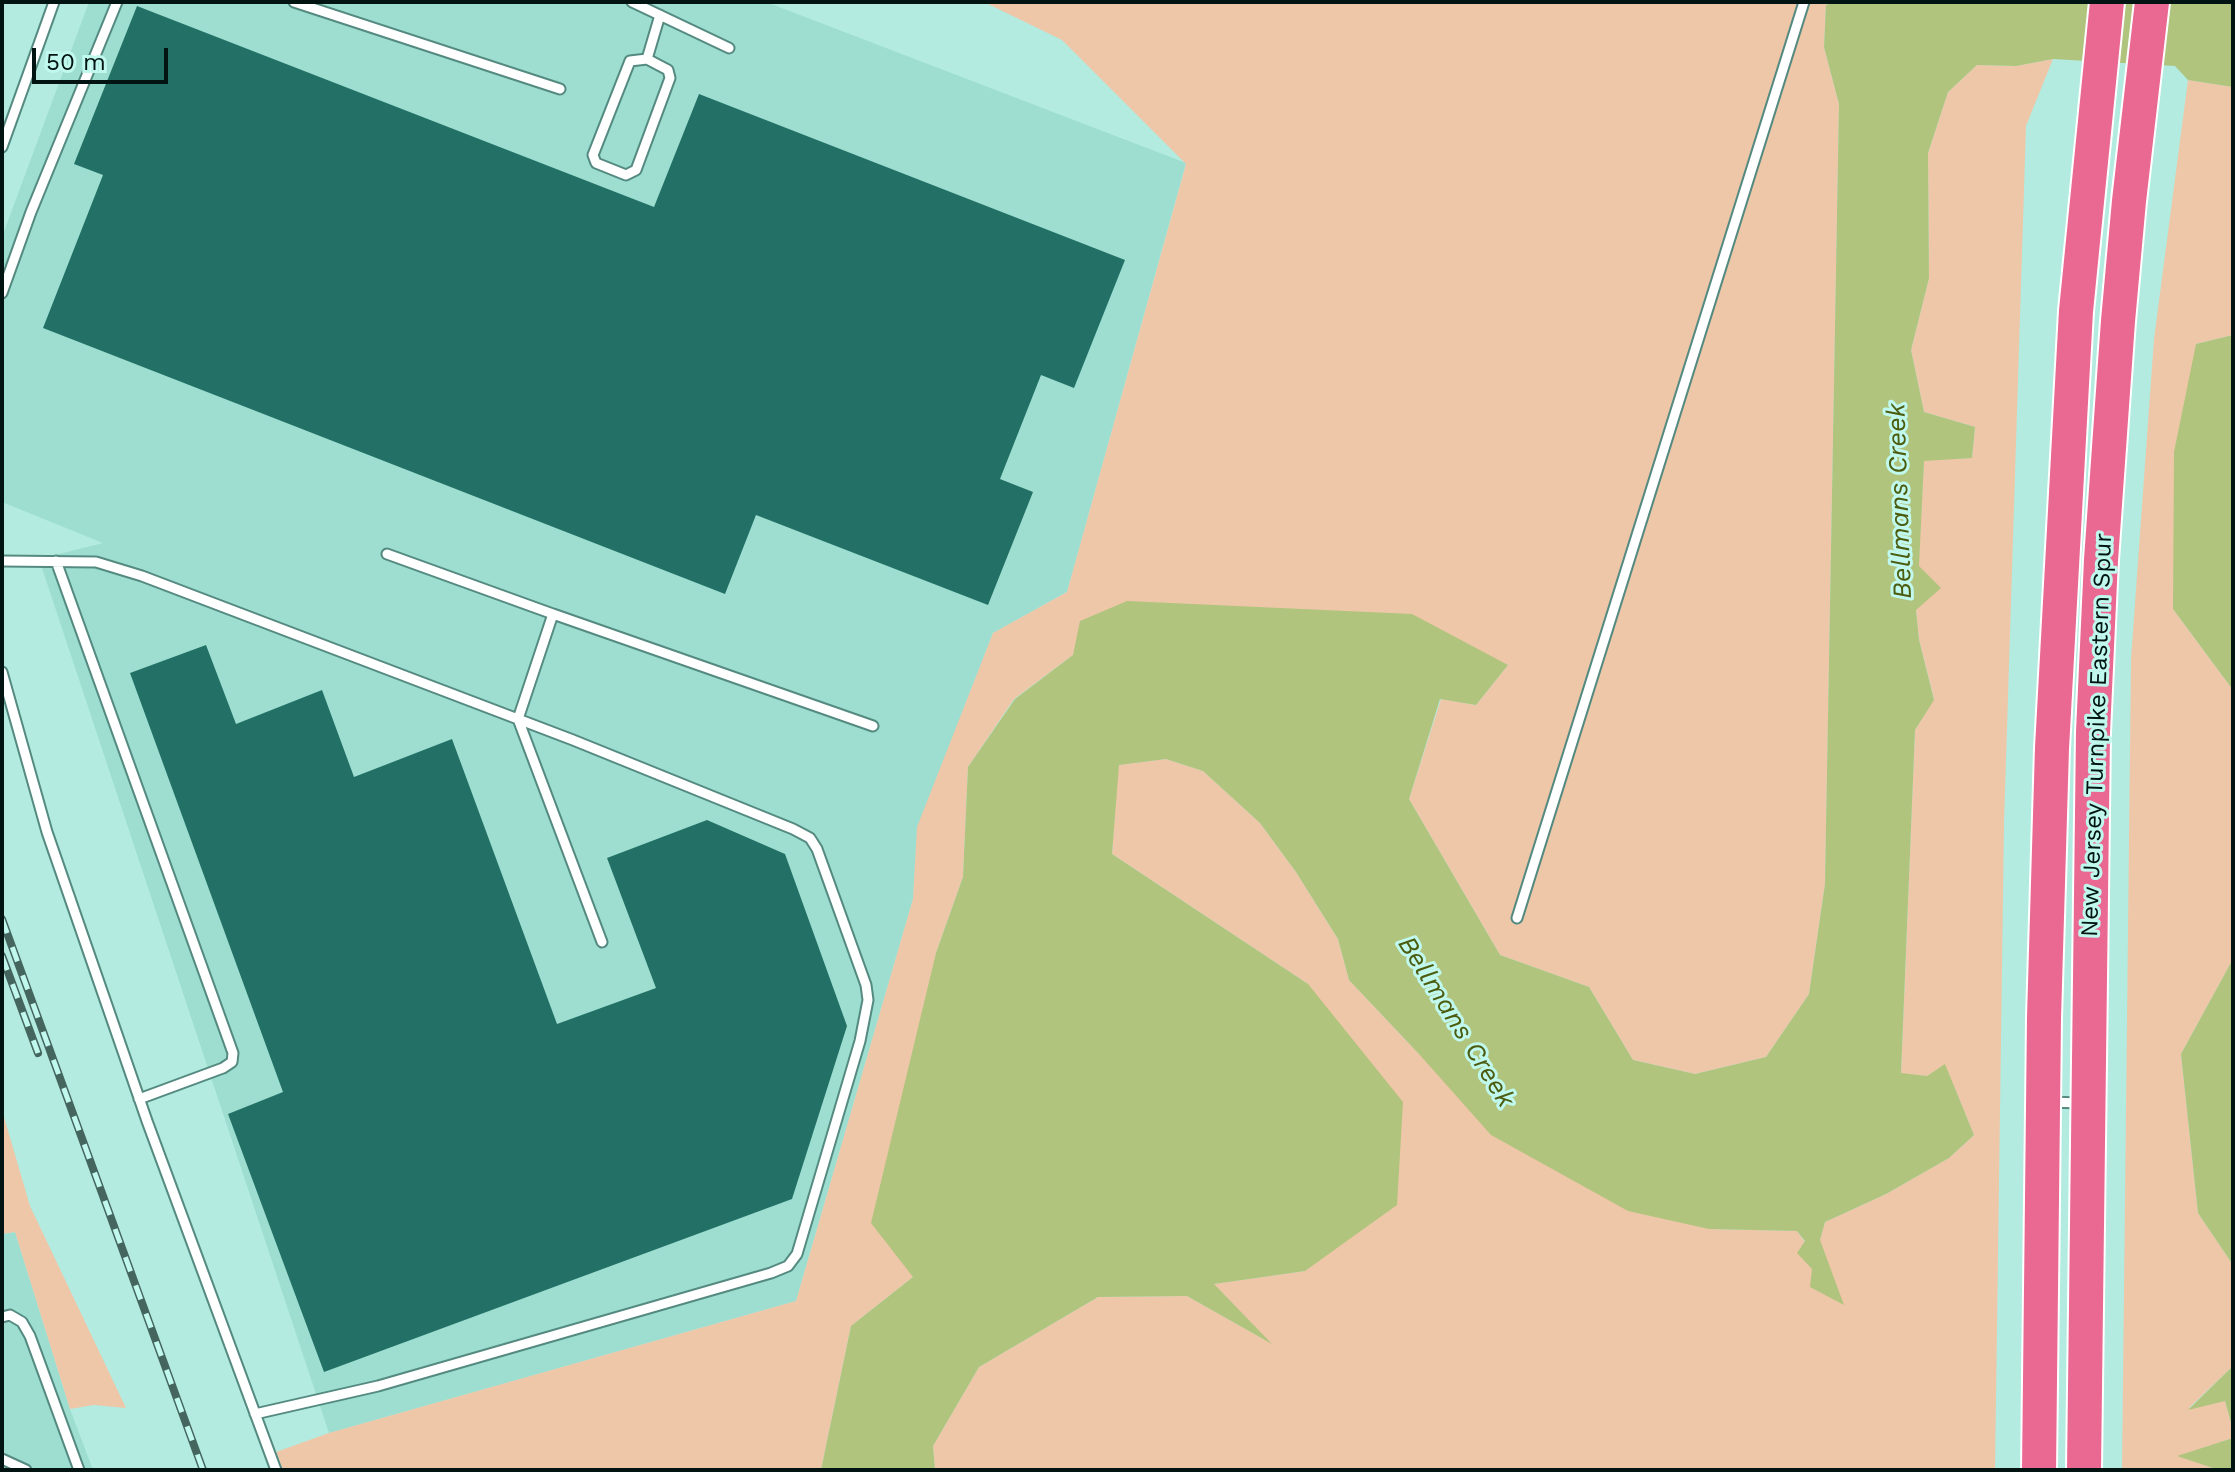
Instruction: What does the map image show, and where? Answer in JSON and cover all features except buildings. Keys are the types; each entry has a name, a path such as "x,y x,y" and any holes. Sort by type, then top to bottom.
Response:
{"highway":[{"name":"New Jersey Turnpike Eastern Spur","path":"2039,1470 2047,864 2061,558 2076,311 2107,2"},
{"name":"New Jersey Turnpike Eastern Spur","path":"2084,1470 2093,732 2101,560 2118,321 2152,2"}],"lane":[{"path":"2,147 54,2"},
{"path":"2,293 31,212 117,2"},
{"path":"294,2 560,89"},
{"path":"632,2 729,48"},
{"path":"1517,918 1804,2"},
{"path":"647,59 660,15"},
{"path":"647,59 668,70 670,78 636,170 626,175 596,163 593,155 630,61 647,59"},
{"path":"387,554 873,726"},
{"path":"2,561 96,562 142,576 518,719 793,829 810,838 817,849 866,985 868,1000 860,1041 797,1254 788,1266 378,1386 255,1414"},
{"path":"56,561 232,1043 232,1062 223,1068 139,1099"},
{"path":"553,614 518,719 602,942"},
{"path":"2,672 47,832 139,1099 276,1470"},
{"path":"2043,1102 2088,1103"},
{"path":"2,1317 10,1315 22,1322 30,1336 79,1470"},
{"path":"2,1459 26,1470"}],"shaded area":[{"path":"89,2 766,2 1186,163 1067,592 993,633 918,827 913,899 796,1301 329,1433 39,559 103,543 2,502 2,237"},
{"path":"984,2 1836,2 1826,5 1824,47 1839,104 1825,884 1809,994 1766,1057 1695,1074 1633,1060 1589,987 1500,955 1409,799 1441,699 1476,705 1508,665 1073,655 1014,699 968,767 963,877 936,953 913,1277 851,1326 821,1470 283,1470 276,1452 329,1433 796,1301 913,899 917,827 993,633 1067,592 1186,164 1062,40"},
{"path":"2053,59 2026,126 2004,823 1995,1470 935,1470 933,1446 979,1367 1098,1297 1187,1296 1269,1342 1213,1284 1305,1271 1308,984 1112,854 1118,765 1166,759 1203,771 1260,823 1296,872 1338,939 1349,980 1419,1054 1709,1229 1797,1231 1805,1242 1820,1240 1825,1222 1886,1194 1949,1158 1974,1135 1945,1065 1927,1076 1901,1074 1915,730 1934,699 1919,640 1916,610 1924,460 1972,458 1975,427 1924,412 1911,350 1929,278 1928,153 1948,92 1977,65 2016,66"},
{"path":"2188,80 2233,87 2233,335 2196,344 2173,609 2233,690 2233,959 2181,1054 2198,1213 2233,1265 2233,1366 2189,1408 2225,1401 2233,1438 2179,1456 2219,1470 2122,1470 2131,659 2154,339"},
{"path":"2,1110 30,1206 126,1408 94,1405 70,1409 15,1232 2,1234"},
{"path":"15,1232 70,1409 93,1470 2,1470 2,1234"}],"water":[{"name":"Bellmans Creek","path":"1836,2 2233,2 2233,87 2188,80 2175,66 2053,59 2016,66 1977,65 1948,92 1928,153 1929,278 1911,350 1924,412 1975,427 1972,458 1924,461 1919,566 1941,588 1916,610 1919,640 1934,700 1915,730 1901,1073 1927,1076 1945,1064 1974,1135 1949,1158 1886,1194 1825,1222 1820,1240 1844,1305 1810,1287 1812,1269 1797,1253 1805,1241 1797,1231 1709,1229 1628,1211 1491,1135 1349,980 1338,939 1296,872 1260,823 1203,771 1166,759 1119,765 1112,854 1308,984 1403,1102 1397,1205 1305,1271 1214,1284 1272,1344 1187,1296 1098,1297 979,1367 933,1446 935,1470 821,1470 851,1326 913,1277 871,1223 936,953 963,877 968,767 1015,699 1073,655 1080,621 1127,601 1412,614 1508,665 1476,705 1440,699 1409,799 1500,955 1589,987 1633,1060 1695,1074 1766,1057 1809,994 1825,884 1839,104 1824,47 1826,5"},
{"path":"2233,335 2233,690 2173,609 2174,452 2196,344"},
{"path":"2233,959 2233,1265 2198,1213 2181,1054"},
{"path":"2233,1366 2233,1430 2225,1401 2188,1410"},
{"path":"2233,1438 2233,1470 2219,1470 2177,1456"}],"railway":[{"path":"2,919 203,1470"},
{"path":"2,956 38,1053"}]}
